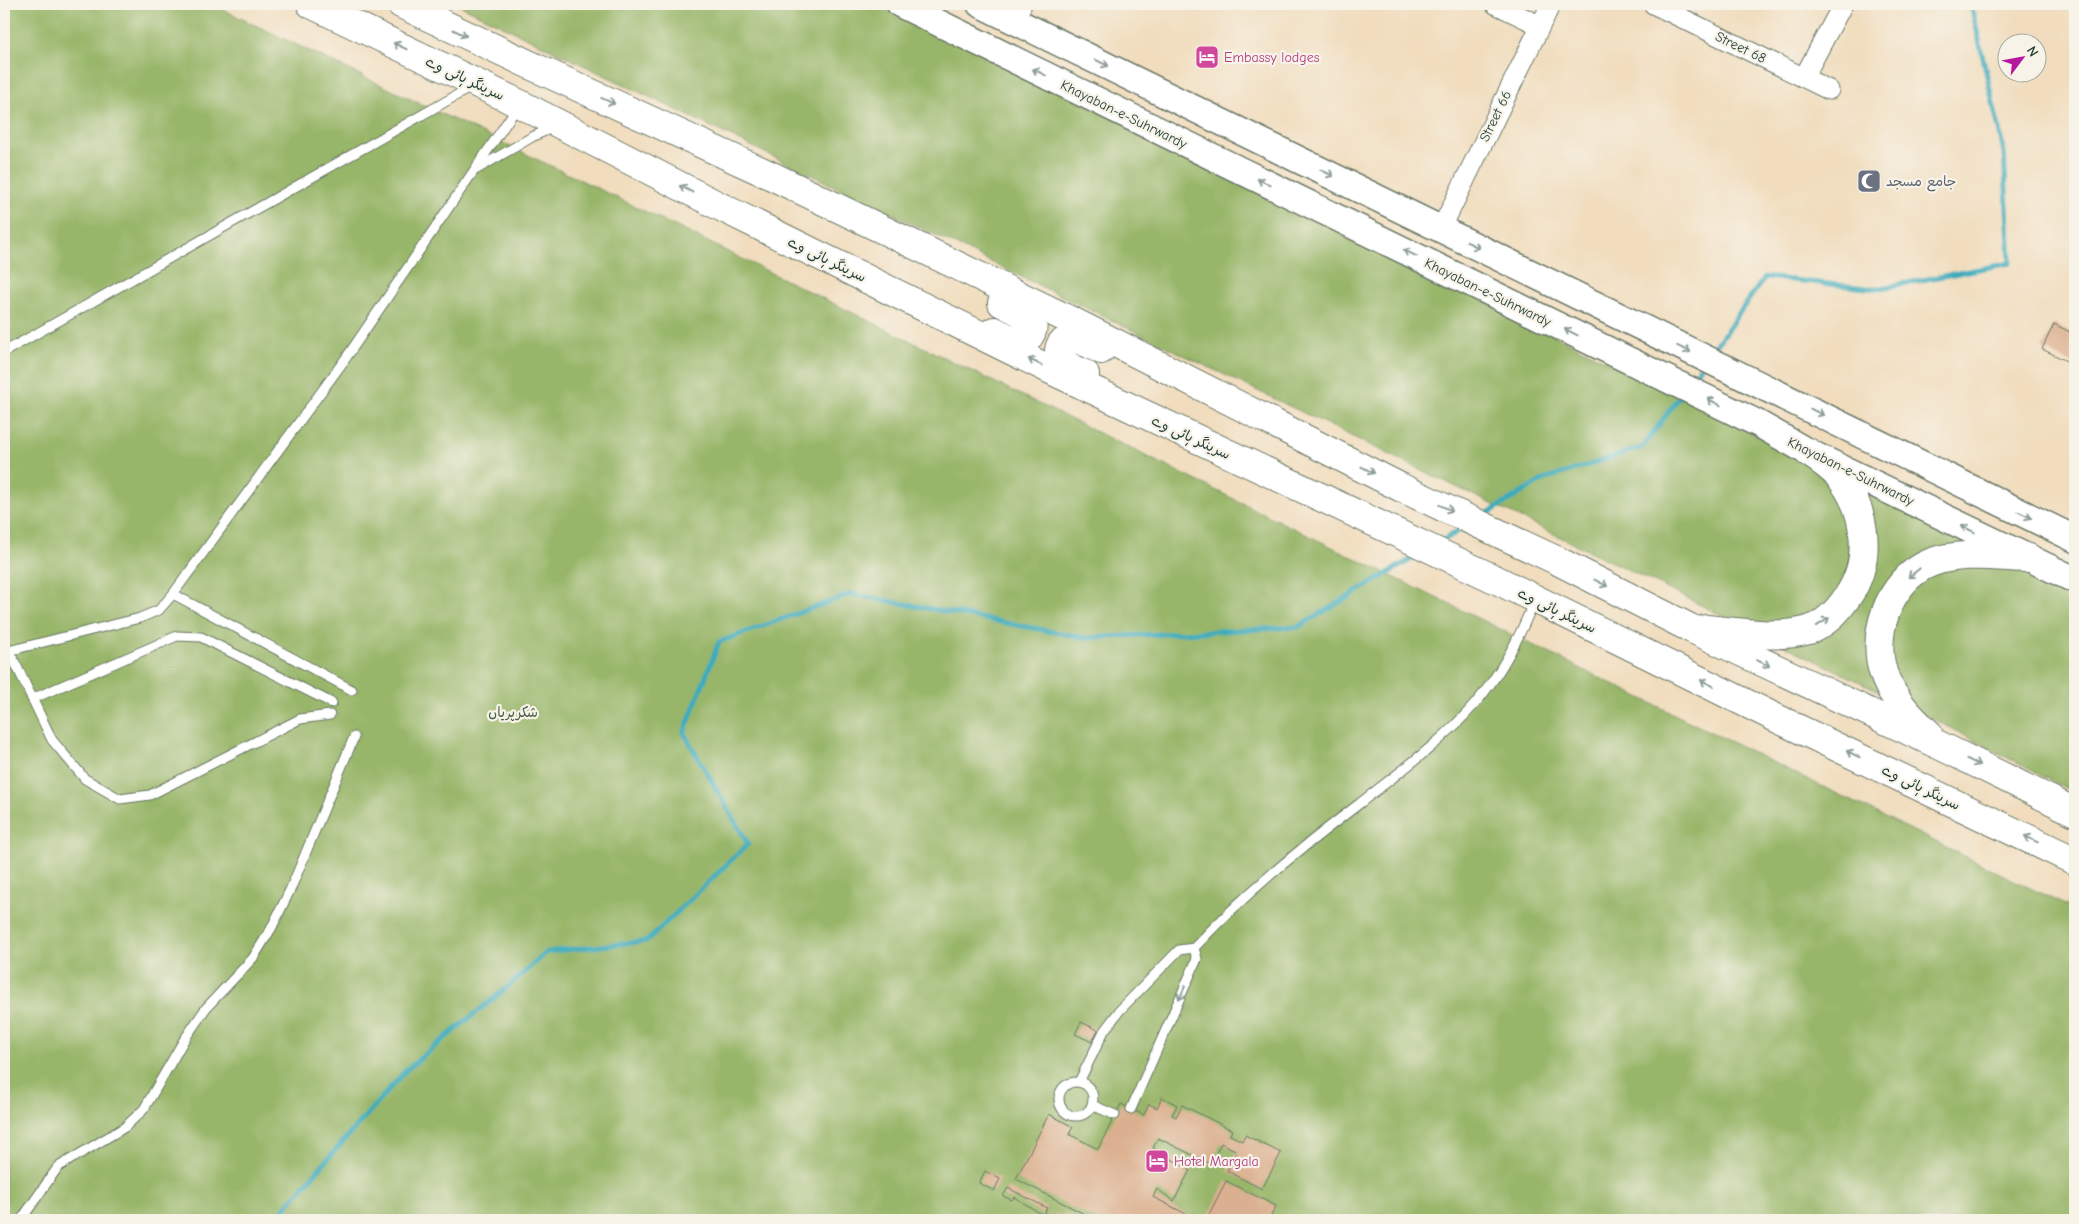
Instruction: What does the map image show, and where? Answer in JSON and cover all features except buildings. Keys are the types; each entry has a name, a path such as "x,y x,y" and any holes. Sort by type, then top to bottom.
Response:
{"highway":[{"name":"سرینگر ہائی وے","path":"311,4 561,124 721,207 1057,373 1501,582 1774,717 2075,860"},
{"path":"401,4 774,177 1078,324 1402,488 1558,561 1690,628 1945,748 2075,812"},
{"path":"721,207 752,213 768,219 1017,342 1027,339 1031,335 1033,326 1027,316 819,213 794,197 774,177"},
{"path":"1341,457 1312,451 1285,440 1077,339 1065,340 1059,348 1060,359 1068,366 1312,484 1349,512"},
{"path":"1690,628 1784,634 1809,629 1824,623 1841,607 1854,588 1861,567 1864,544 1862,521 1854,500 1842,480 1826,464 1808,452"},
{"path":"1945,748 1914,722 1900,704 1885,679 1879,651 1882,622 1894,595 1913,573 1944,559 2029,558"}],"main road":[{"name":"Khayaban-e-Suhrwardy","path":"900,4 1758,424 1808,452 2075,580"},
{"path":"980,4 1018,12 1441,229 2075,540"},
{"path":"1605,349 1630,323"}],"street":[{"path":"1495,4 1539,25"},
{"name":"Street 66","path":"1441,229 1539,25 1551,4"},
{"name":"Street 68","path":"1653,4 1829,90"},
{"path":"1804,78 1843,4"}],"lane":[{"path":"4,352 477,84"},
{"path":"330,715 300,719 150,795 120,799 86,779 52,740 6,651 140,618 159,610 173,594 346,358 520,104"},
{"path":"475,170 532,136 561,124"},
{"path":"173,594 352,690"},
{"path":"1080,1082 1104,1031 1137,992 1179,950 1194,948 1226,914 1317,836 1460,721 1491,682 1516,644 1536,599"},
{"path":"32,699 177,636 190,635 201,637 332,703"},
{"path":"20,1220 58,1167 125,1128 144,1109 184,1040 206,1008 253,958 271,929 291,888 354,737"},
{"path":"1131,1108 1197,959 1194,948"},
{"path":"1070,1082 1080,1082 1090,1090 1092,1105 1085,1114 1074,1116 1064,1112 1060,1107 1058,1095 1070,1082"},
{"path":"1092,1105 1115,1115"}],"green space":[{"name":"شکرپریاں","path":"4,4 211,4 593,186 2075,910 2075,1220 4,1220"},
{"path":"457,4 882,4 1799,456 2075,588 2075,793 1883,693"}],"waterway":[{"path":"1711,352 1765,277 1876,289 2010,263 2004,152 1972,9 1980,4"},
{"path":"1689,382 1702,365"},
{"path":"1483,516 1543,480 1643,447 1682,393"},
{"path":"1440,542 1465,527"},
{"path":"274,1220 406,1070 510,985 547,952 647,941 748,844 684,733 719,642 851,594 1086,638 1298,627 1420,554"}],"place":[{"name":"Embassy lodges","path":"1207,57"},
{"name":"جامع مسجد","path":"1869,181"},
{"name":"Hotel Margala","path":"1157,1161"}]}
